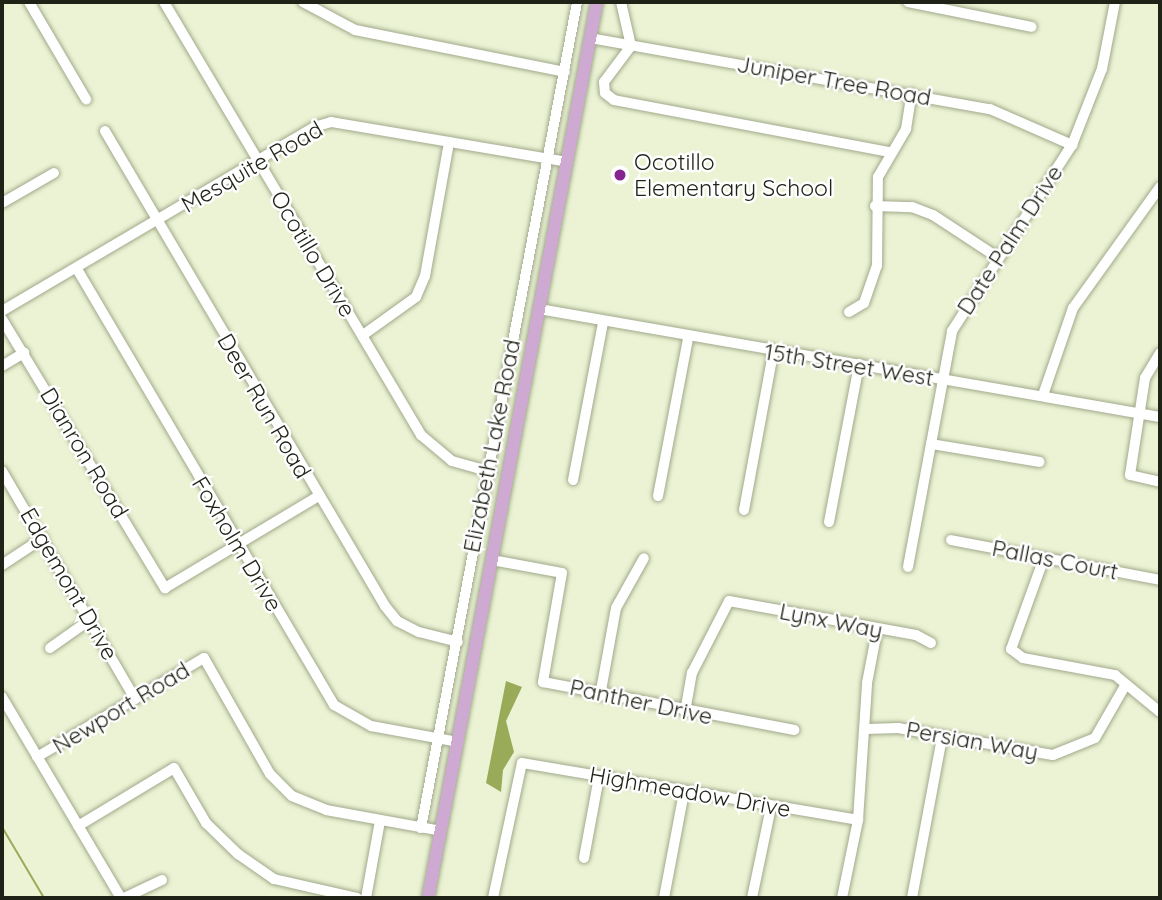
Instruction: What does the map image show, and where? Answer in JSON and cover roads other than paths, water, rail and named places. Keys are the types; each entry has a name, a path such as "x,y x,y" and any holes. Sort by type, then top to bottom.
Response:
{"main road":[{"name":"Elizabeth Lake Road","path":"428,898 597,2"}],"street":[{"path":"29,2 86,99"},
{"name":"Ocotillo Drive","path":"164,2 421,435 452,461 491,472"},
{"path":"303,2 355,30 565,72"},
{"path":"421,828 491,472 577,2"},
{"path":"621,2 631,46 604,82 605,93 614,100 890,152"},
{"path":"908,2 1032,27"},
{"name":"Date Palm Drive","path":"908,568 953,331 997,257 1072,145 1102,69 1115,2"},
{"name":"Juniper Tree Road","path":"590,38 912,93 1018,117 1072,145"},
{"path":"849,313 864,303 877,266 877,177 905,129 912,93"},
{"name":"Mesquite Road","path":"2,311 256,161 331,122 567,162"},
{"name":"Deer Run Road","path":"105,131 317,497 397,621 458,642"},
{"path":"363,335 416,297 425,276 449,142"},
{"path":"2,203 54,173"},
{"path":"1043,395 1073,308 1160,187"},
{"path":"875,206 912,207 933,215 997,257"},
{"name":"Foxholm Drive","path":"77,269 237,546 334,705 370,726 458,742"},
{"name":"15th Street West","path":"539,309 773,354 859,364 1160,417"},
{"name":"Dianron Road","path":"2,318 165,587 237,546"},
{"path":"573,480 603,322"},
{"path":"658,496 688,338"},
{"path":"2,366 24,353"},
{"path":"1160,353 1145,378 1130,475 1160,482"},
{"path":"744,510 773,354"},
{"path":"829,522 859,364"},
{"path":"931,444 1040,462"},
{"name":"Edgemont Drive","path":"2,471 92,620 135,699"},
{"path":"237,546 317,497"},
{"path":"2,565 43,538"},
{"name":"Pallas Court","path":"951,540 1160,580"},
{"path":"600,696 616,608 644,558"},
{"path":"1044,558 1011,649 1023,658 1115,675 1160,712"},
{"name":"Panther Drive","path":"492,560 562,573 543,682 600,696 794,730"},
{"name":"Lynx Way","path":"684,712 692,673 729,601 877,631 916,635 931,643"},
{"path":"50,648 92,620"},
{"path":"842,898 858,820 867,729 867,683 877,631"},
{"name":"Newport Road","path":"37,757 204,658 270,774 292,796 326,810 380,821"},
{"name":"Persian Way","path":"867,729 1053,754 1095,738 1126,684"},
{"path":"2,697 122,898 162,880"},
{"path":"912,898 942,737"},
{"name":"Highmeadow Drive","path":"493,898 522,764 858,820"},
{"path":"78,826 174,768 206,823 238,855 274,879 357,898"},
{"path":"584,858 599,777"},
{"path":"664,898 684,792"},
{"path":"752,898 771,807"},
{"path":"366,898 380,821 441,831"}],"waterway":[{"path":"2,827 44,898"}],"place":[{"name":"Ocotillo Elementary School","path":"620,175"}]}
